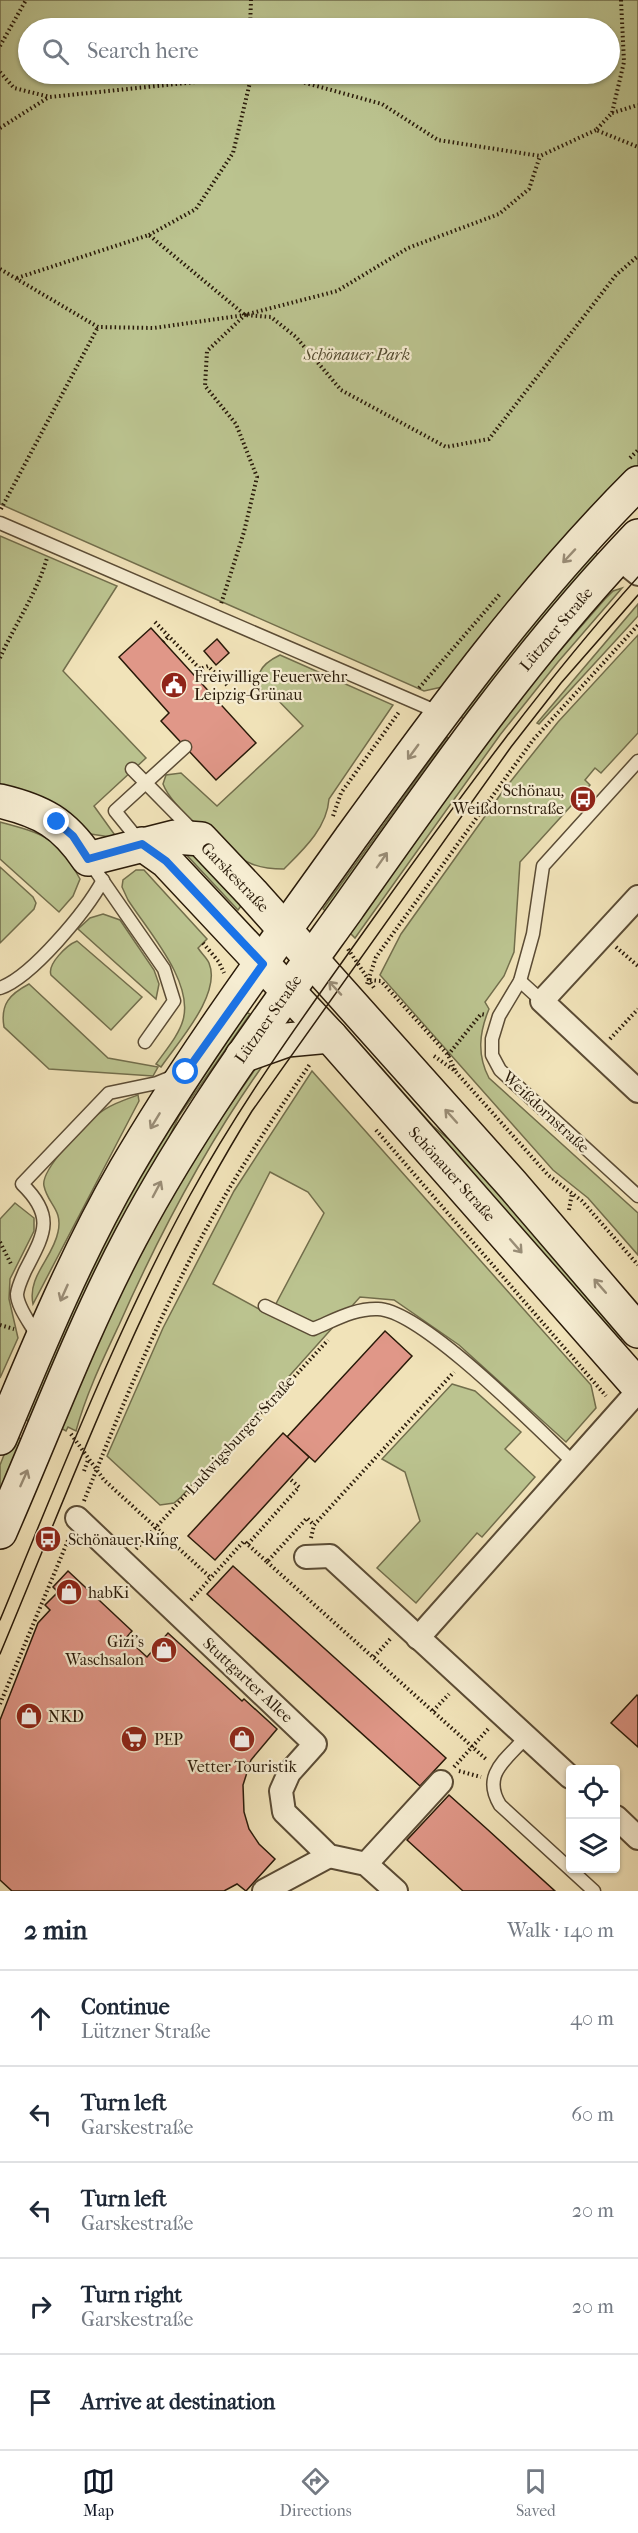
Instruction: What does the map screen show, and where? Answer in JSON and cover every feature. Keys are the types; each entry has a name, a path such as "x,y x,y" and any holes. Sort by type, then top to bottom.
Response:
{"main road":[{"path":"0,1438 41,1344 115,1190 186,1072 441,714 527,603 638,483"},
{"name":"Lützner Straße","path":"0,1532 129,1241 186,1138 310,960 490,710 631,556 607,548 612,530 638,502"},
{"path":"0,801 32,810 57,822 73,836 95,869"},
{"name":"Garskestraße","path":"95,869 142,844 175,837 201,839 286,932"},
{"path":"142,844 166,861 263,964"},
{"path":"286,932 518,1191 638,1331"},
{"name":"Schönauer Straße","path":"263,964 330,1036 638,1386"},
{"path":"242,1056 287,1040 330,1036"}],"street":[{"path":"638,897 542,1001 638,1091"},
{"path":"418,1638 638,1391"},
{"name":"Stuttgarter Allee","path":"77,1518 315,1744 289,1773 281,1791 281,1804 284,1812 329,1856 366,1864 396,1891"},
{"path":"306,1557 330,1556 566,1773"},
{"path":"366,1864 441,1782"},
{"path":"617,1819 638,1838"},
{"path":"264,1891 329,1856"}],"lane":[{"path":"0,523 441,714"},
{"path":"142,844 115,811 186,747"},
{"name":"Weißdornstraße","path":"638,761 543,866 533,934 520,981 499,1016 492,1039 492,1055 500,1070 638,1196"},
{"path":"132,769 201,839"},
{"path":"0,988 21,977 92,901 95,869"},
{"path":"95,869 164,969 174,1001 145,1042"},
{"path":"520,981 542,1001"},
{"path":"41,1344 18,1301 17,1293 20,1282 43,1236 44,1214 35,1196 22,1184 109,1093 131,1089 186,1072"},
{"path":"266,1306 314,1329 358,1310 381,1309 402,1316 465,1360 574,1463"},
{"path":"526,1737 494,1775 492,1791 500,1805 594,1891"}],"path":[{"path":"0,46 26,0"},
{"path":"250,18 251,0"},
{"path":"620,79 624,62 621,0"},
{"path":"0,72 14,88 50,97 169,84"},
{"path":"17,278 149,234 196,209 233,153 250,84"},
{"path":"309,84 382,104 438,140 540,156 596,130 612,113 638,105"},
{"path":"612,113 619,84"},
{"path":"0,128 50,97"},
{"path":"596,130 638,147"},
{"path":"0,269 98,327 153,328 245,315 337,291 408,248 499,214 529,189 540,156"},
{"path":"149,234 245,315 271,317 296,337 341,390 446,447 489,439 616,275 638,256"},
{"path":"216,617 244,532 257,477 236,424 205,386 207,351 245,315"},
{"path":"0,510 98,327"},
{"path":"0,658 14,627 40,583 51,545"},
{"path":"155,622 200,669 208,666 228,687"},
{"path":"370,980 376,957 502,780 533,740 638,625"},
{"path":"163,642 168,636"},
{"path":"328,825 341,793 408,700"},
{"path":"603,935 638,966"},
{"path":"203,943 219,962"},
{"path":"347,948 370,980 381,981 448,1055 455,1071 548,1175 582,1201 638,1265"},
{"path":"597,1053 638,1009"},
{"path":"448,1055 481,1014 499,1016"},
{"path":"0,1704 157,1326 230,1188 311,1063"},
{"name":"Ludwigsburger Straße","path":"124,1563 329,1338"},
{"path":"306,1557 314,1525 465,1360"},
{"path":"71,1434 96,1469 211,1578"},
{"path":"84,1472 89,1459"},
{"path":"248,1544 299,1487 290,1479"},
{"path":"267,1562 307,1518 314,1525"},
{"path":"178,1614 244,1541 472,1747 494,1775"},
{"path":"441,1782 501,1714"},
{"path":"441,1782 458,1770 494,1775"}],"green space":[{"name":"Schönauer Park","path":"0,0 638,0 638,468 442,687 424,691 0,504"},
{"path":"0,536 117,586 63,671 146,758 94,806 117,838 84,833 0,794"},
{"path":"594,550 600,557 470,721 460,717 472,692"},
{"path":"622,588 558,662 500,735 355,938 346,929 523,693 605,599 613,591"},
{"path":"638,604 638,616 539,724 537,723"},
{"path":"638,635 638,733 601,773 595,768 585,780 590,785 520,862 514,952 504,976 485,1002 489,1009 481,1035 481,1052 489,1078 638,1213 638,1255 588,1198 553,1170 380,975 401,934 503,791 558,722"},
{"path":"280,655 393,705 329,799 324,820 319,829 284,869 256,865 229,851 177,805 163,784 166,775 181,773 217,806 303,726 271,693 266,698 261,691 258,678 262,668"},
{"path":"447,737 454,742 330,915 323,909"},
{"path":"0,822 28,830 48,839 72,865 80,879 73,896 59,912 0,859"},
{"path":"189,846 243,903 238,910 181,849"},
{"path":"0,867 33,897 36,903 34,909 0,943"},
{"path":"136,870 144,870 207,939 198,948 209,963 211,975 204,1003 161,1067 156,1064 178,1031 183,1020 185,1005 176,974 167,957 128,900 122,887 123,880"},
{"path":"103,914 120,920 154,970 159,984 156,999 78,929 90,918"},
{"path":"77,941 142,997 111,1030 51,975 55,960 68,946"},
{"path":"29,984 108,1058 158,1067 153,1076 49,1069 4,1027 5,1006 12,996"},
{"path":"240,1009 250,1014 179,1116 36,1424 20,1417 95,1248"},
{"path":"345,1027 433,1126 478,1164 627,1334 614,1346 339,1034"},
{"path":"271,1054 227,1118 169,1220 101,1364 76,1431 68,1427 66,1431 57,1426 106,1312 192,1160 258,1065"},
{"path":"312,1071 591,1385 596,1408 566,1442 459,1345 394,1300 360,1297 181,1497 174,1503 160,1505 107,1456 163,1328 234,1191","holes":["270,1172 308,1192 324,1213 270,1315 213,1284"]},
{"path":"138,1095 139,1101 33,1304 34,1285 55,1241 59,1224 57,1212 44,1186 49,1170 64,1149 97,1115"},
{"path":"15,1203 34,1218 34,1231 10,1279 9,1299 18,1338 0,1378 0,1219"},
{"path":"452,1384 475,1391 521,1432 505,1449 535,1477 482,1537 477,1533 416,1603 377,1568 420,1521 405,1472 382,1459"},
{"path":"12,1435 28,1442 0,1508 0,1465"}],"building":[{"name":"Freiwillige Feuerwehr Leipzig-Grünau","path":"151,628 256,743 216,780 161,721 169,713 119,657"},
{"path":"217,639 229,653 216,665 204,651"},
{"path":"385,1331 412,1356 315,1462 287,1437"},
{"path":"283,1433 309,1457 215,1560 188,1536"},
{"path":"233,1566 446,1758 420,1786 207,1594"},
{"name":"PEP","path":"68,1571 132,1631 126,1638 147,1657 168,1633 242,1701 244,1699 277,1729 251,1760 243,1785 244,1812 249,1829 259,1844 275,1859 246,1891 237,1884 224,1891 12,1891 0,1880 0,1720 38,1623 50,1610 45,1605 58,1592 53,1587"},
{"path":"638,1696 638,1747 611,1723"},
{"path":"449,1795 555,1891 463,1891 407,1840"}],"tram line":[{"path":"0,1620 112,1353 162,1248 233,1122 305,1015 473,781 570,657 638,577"},
{"path":"0,1654 115,1377 146,1309 214,1176 252,1111 511,747 561,683 638,595"}],"place":[{"name":"Freiwillige Feuerwehr Leipzig-Grünau","path":"174,685"},
{"name":"Schönau, Weißdornstraße","path":"583,799"},
{"name":"Schönauer Ring","path":"48,1539"},
{"name":"habKi","path":"69,1592"},
{"name":"Gizi's Waschsalon","path":"164,1650"},
{"name":"NKD","path":"29,1716"},
{"name":"PEP","path":"134,1739"},
{"name":"Vetter Touristik","path":"242,1739"}],"route":[{"path":"57,822 73,836 88,859 142,844 166,861 263,964 186,1072"}]}
